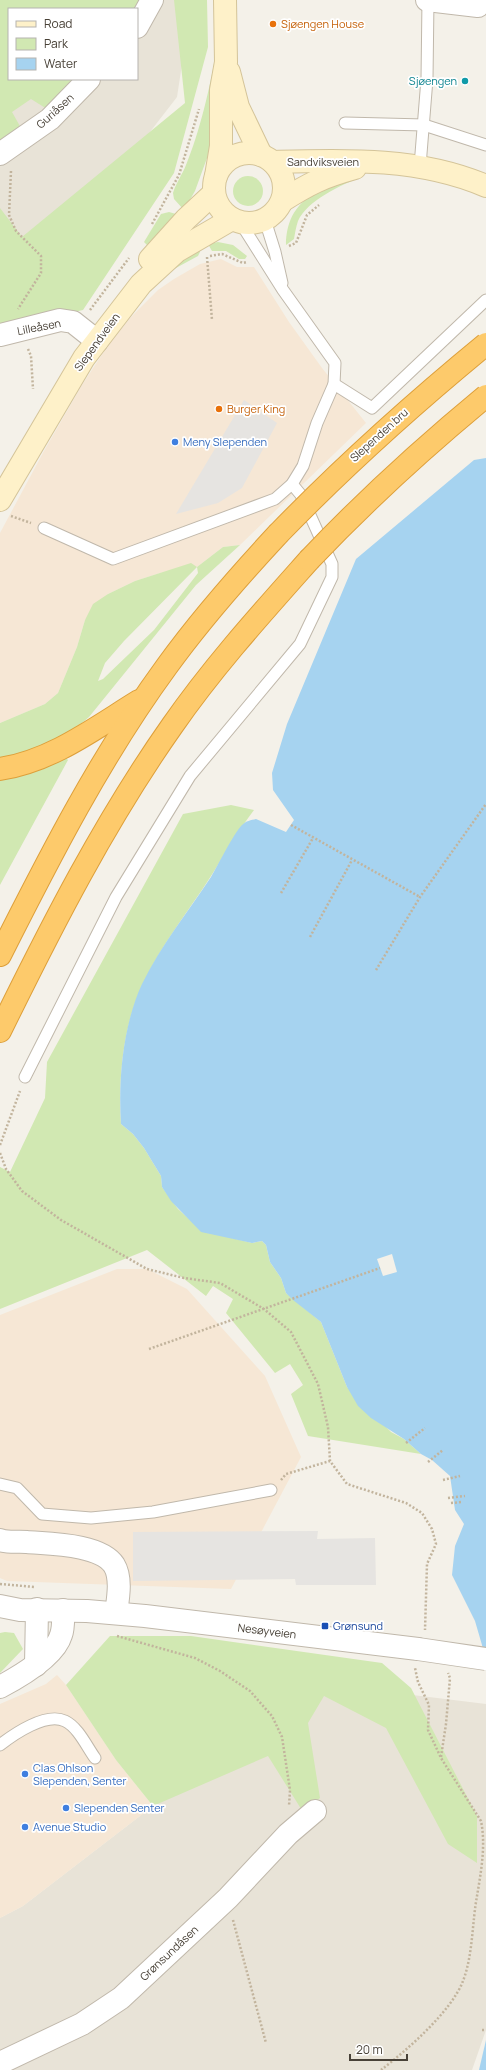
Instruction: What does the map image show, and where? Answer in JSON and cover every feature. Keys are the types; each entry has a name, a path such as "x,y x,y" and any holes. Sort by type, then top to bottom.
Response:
{"highway":[{"name":"Slependen bru","path":"0,955 81,799 146,697 208,613 278,534 325,485 379,434 486,344"},
{"path":"0,1031 78,880 140,774 172,726 225,656 309,560 355,511 486,396"},
{"path":"0,769 28,763 55,752 146,697"}],"main road":[{"path":"225,0 226,62 221,90 221,146 215,185 220,208 236,221 252,223 265,220 274,213 282,201 285,189 283,178 267,158 238,106 226,62"},
{"path":"215,185 224,163 233,157 246,153 267,158"},
{"name":"Sandviksveien","path":"267,158 348,161 420,166 486,186"},
{"name":"Sandviksveien","path":"282,201 308,184 330,174 372,163"},
{"name":"Slependveien","path":"0,481 49,396 158,250 215,185"},
{"name":"Slependveien","path":"3,507 92,338 166,258 236,221"}],"street":[{"path":"138,25 152,0"},
{"path":"428,0 482,6"},
{"name":"Guriåsen","path":"5,151 50,119 88,80"},
{"name":"Lilleåsen","path":"8,333 60,320 73,322 92,338"},
{"path":"0,1540 67,1546 94,1552 105,1557 113,1565 117,1574 119,1596 116,1613"},
{"path":"19,1608 36,1665"},
{"name":"Nesøyveien","path":"0,1619 19,1608 116,1613 418,1644 486,1659"},
{"path":"0,1686 36,1665 57,1644 62,1634 63,1610"},
{"name":"Grønsundåsen","path":"0,2063 82,2024 121,1998 228,1898 288,1834 314,1811"}],"lane":[{"path":"420,166 427,79 428,0"},
{"path":"345,123 424,125 486,145"},
{"path":"265,220 275,252 283,290"},
{"path":"44,528 113,559 275,499 292,484 303,466 317,423 334,384 335,363 283,290 262,256 236,221"},
{"path":"334,384 372,408 486,300"},
{"path":"25,1077 116,897 190,776 300,644 332,577 332,564 301,495 292,484"},
{"path":"0,1484 17,1488 42,1514 91,1518 153,1512 271,1490"},
{"path":"0,1745 13,1735 40,1721 54,1719 65,1721 73,1727 95,1758"}],"path":[{"path":"164,204 179,175 200,106"},
{"path":"5,151 11,182 9,215 16,231 41,256 41,273 8,333 31,356 33,389"},
{"path":"275,252 296,243 307,215 323,201"},
{"path":"212,320 207,257 222,254 243,263 262,256"},
{"path":"3,507 44,528"},
{"path":"376,970 420,898 486,804"},
{"path":"292,825 420,898"},
{"path":"281,893 313,838"},
{"path":"310,937 352,860"},
{"path":"0,1145 25,1077"},
{"path":"0,1153 6,1169 22,1191 61,1220 147,1269 184,1278 220,1283 264,1309 291,1332 318,1384 328,1427 330,1461 347,1484 406,1504 422,1513 432,1529 436,1544 427,1564 418,1644 418,1682 429,1705 428,1730 441,1758 481,1821 486,1833 484,1858 469,1954 463,1981 447,2007 430,2027 381,2070"},
{"path":"149,1349 380,1268"},
{"path":"406,1443 425,1428"},
{"path":"428,1462 443,1450"},
{"path":"271,1490 286,1474 330,1461"},
{"path":"443,1480 460,1476"},
{"path":"448,1498 465,1496"},
{"path":"451,1503 462,1502"},
{"path":"115,1635 195,1658 220,1671 250,1691 272,1716 282,1737 290,1790 288,1834"},
{"path":"441,1758 447,1716 450,1678 447,1671"},
{"path":"228,1898 266,2043"}],"shaded area":[{"path":"0,0 184,0 186,38 177,97 105,190 0,308"},
{"path":"221,259 237,267 254,267 289,322 322,368 366,423 240,545 223,547 197,567 160,573 135,581 108,594 85,620 77,647 58,693 45,704 0,723 0,533 44,451 82,385 107,347 130,318 158,290 174,279 200,264"},
{"path":"244,400 277,423 242,488 218,503 176,514"},
{"path":"117,1269 147,1269 187,1289 265,1376 301,1457 231,1589 7,1581 0,1578 0,1315"},
{"path":"318,1531 317,1539 375,1538 376,1585 296,1585 295,1579 133,1581 133,1532"},
{"name":"Slependen Senter","path":"57,1675 66,1685 116,1760 153,1806 23,1906 0,1918 0,1704 46,1684"},
{"path":"266,1677 486,1704 486,2030 472,2070 0,2070 0,1918 23,1906 153,1806"}],"green space":[{"path":"0,0 140,0 136,8 8,8 8,80 75,80 47,109 31,99 12,112 21,128 0,147"},
{"path":"174,0 207,0 208,47 174,173 83,310 0,329 0,208 22,237 185,103"},
{"path":"216,51 211,147 195,191 184,210 174,199 173,193 186,165 200,124 208,94"},
{"path":"248,176 259,180 263,191 259,202 248,206 237,202 233,191 237,180"},
{"path":"359,177 360,178 334,189 316,200 302,214 298,221 294,239 286,245 288,229 292,216 300,206 319,191"},
{"path":"169,212 176,214 150,248 144,242 161,214"},
{"path":"218,242 233,245 247,256 245,259 239,259 226,251 212,251 208,244"},
{"path":"199,247 200,252 198,256 174,269 170,264"},
{"path":"240,545 196,585 89,717 69,732 48,743 0,758 0,723 45,704 58,693 77,647 85,620 93,604 108,594 135,581 191,563 197,567 223,547","holes":["197,567 198,573 154,630 103,679 98,681 105,663 124,641"]},
{"path":"64,756 68,760 0,885 0,780 27,774"},
{"path":"231,805 254,810 166,942 150,970 136,1000 126,1034 123,1052 120,1089 121,1124 133,1134 144,1148 161,1176 162,1187 178,1209 189,1219 232,1238 252,1243 262,1241 266,1245 270,1262 281,1278 286,1293 321,1322 347,1387 391,1432 404,1439 421,1454 308,1436 291,1394 303,1385 290,1364 275,1373 226,1313 233,1299 213,1286 206,1296 147,1250 0,1309 0,1167 10,1172 45,1098 47,1062 183,814"},
{"path":"0,1633 14,1633 23,1649 0,1673"},
{"path":"110,1636 191,1636 382,1663 411,1688 477,1816 477,1863 448,1844 386,1728 324,1696 308,1723 320,1798 303,1812 268,1756 153,1806 116,1760 66,1685"}],"water":[{"path":"486,458 486,1671 482,1645 475,1621 452,1575 455,1546 464,1524 455,1510 450,1476 432,1460 421,1454 404,1439 371,1418 358,1406 347,1387 321,1322 286,1293 281,1278 270,1262 266,1245 262,1241 252,1243 201,1232 171,1201 162,1187 161,1176 144,1148 133,1134 121,1124 120,1089 126,1034 130,1017 142,984 149,970 175,929 211,877 239,829 247,822 256,819 286,832 294,820 273,790 272,773 287,724 356,559 474,460"},
{"path":"486,2040 486,2070 479,2070"}],"pier":[{"path":"392,1254 397,1272 383,1276 377,1259"}],"place":[{"name":"Sjøengen House","path":"273,24"},
{"name":"Sjøengen","path":"465,81"},
{"name":"Burger King","path":"219,409"},
{"name":"Meny Slependen","path":"175,442"},
{"name":"Grønsund","path":"325,1626"},
{"name":"Clas Ohlson Slependen, Senter","path":"25,1774"},
{"name":"Slependen Senter","path":"66,1808"},
{"name":"Avenue Studio","path":"25,1827"}]}
